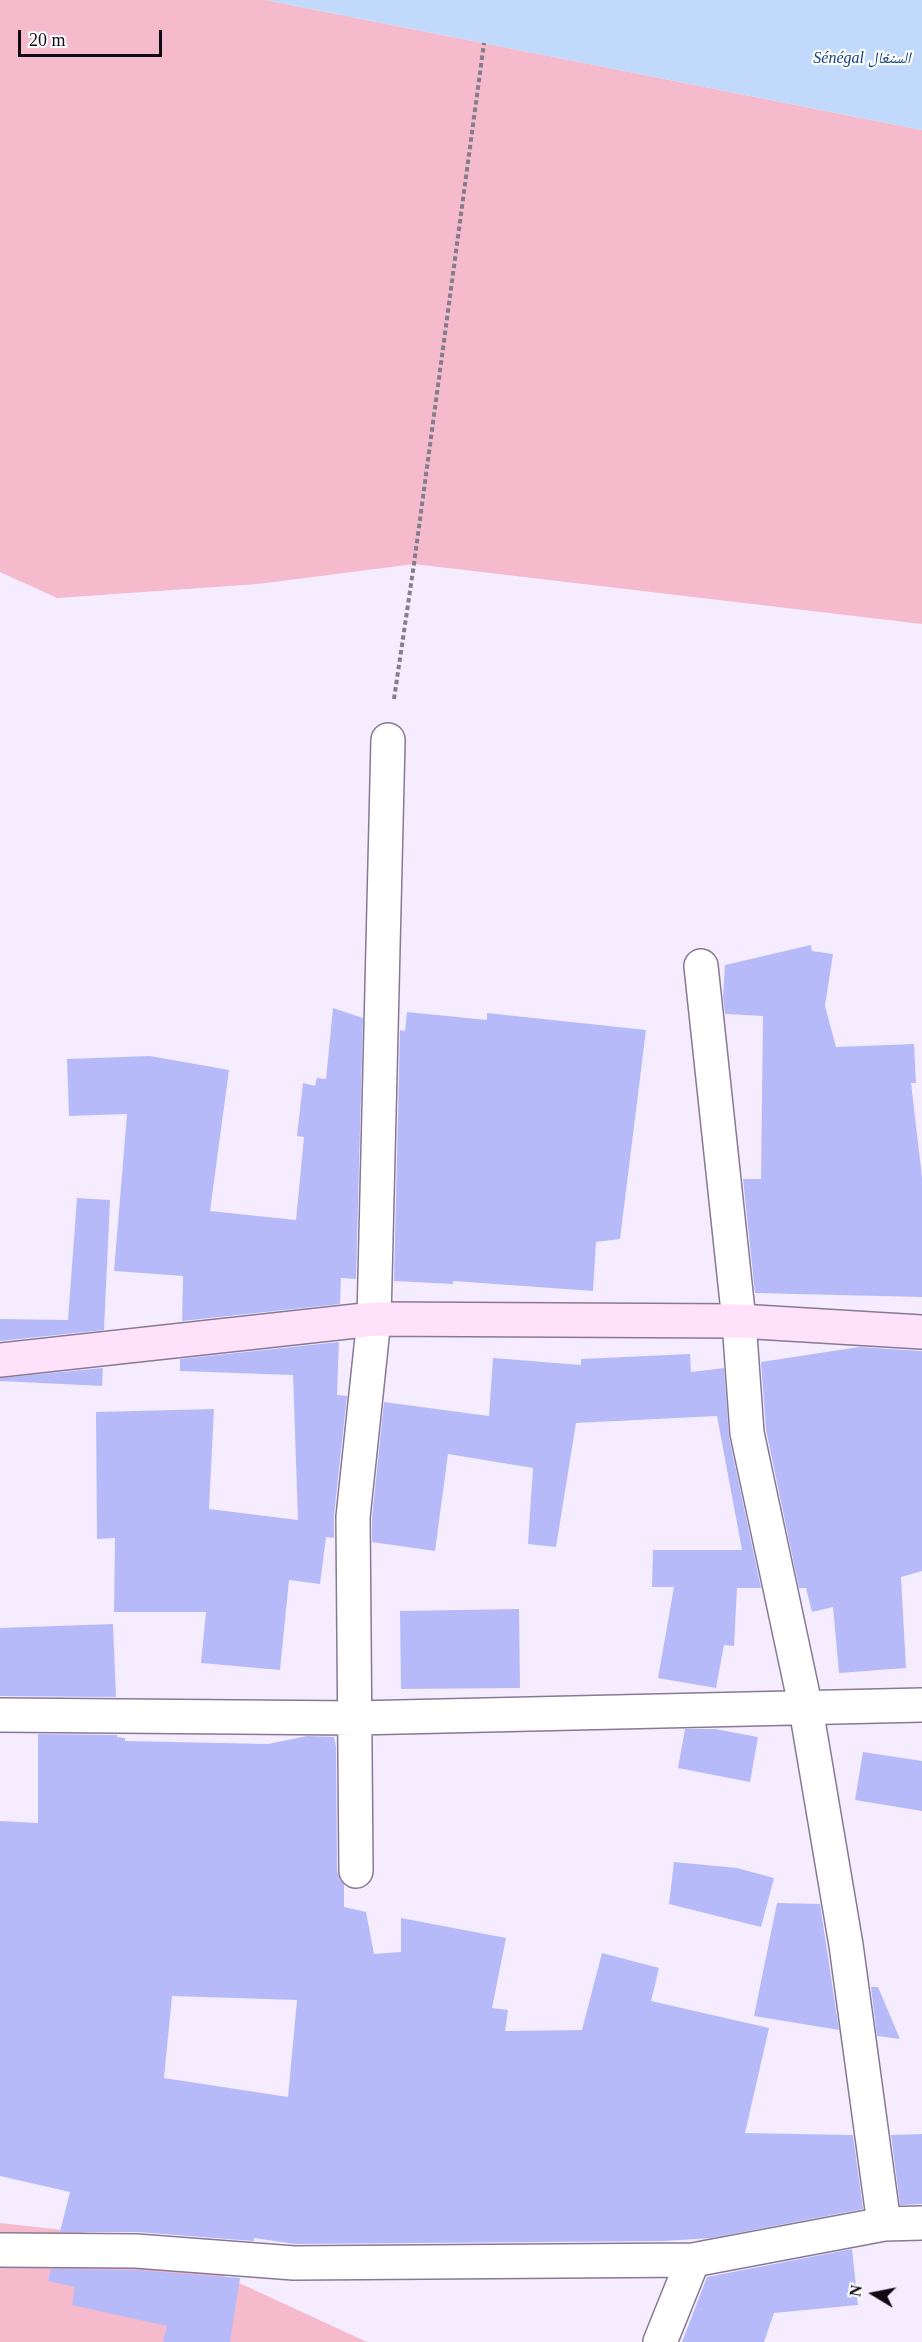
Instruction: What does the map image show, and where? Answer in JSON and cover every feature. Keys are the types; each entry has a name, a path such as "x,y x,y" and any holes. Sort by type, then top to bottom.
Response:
{"street":[{"path":"356,1871 353,1516 374,1318 388,740"},
{"path":"701,966 739,1321 747,1433 806,1709 846,1945 884,2224"},
{"path":"0,1360 374,1318 739,1321 922,1332"},
{"path":"0,1716 356,1718 922,1705"},
{"path":"0,2250 136,2251 294,2264 693,2260 884,2224 922,2223"},
{"path":"660,2342 693,2260"}],"path":[{"path":"388,740 416,553 484,43"}],"shaded area":[{"path":"0,0 266,0 922,130 922,624 414,564 258,584 57,598 0,572"},
{"path":"0,2223 144,2239 367,2342 0,2342"}],"water":[{"name":"Sénégal السنغال","path":"266,0 922,0 922,130"}],"building":[{"path":"811,945 812,951 833,954 825,1006 836,1047 914,1044 916,1083 911,1083 922,1177 922,1297 755,1293 743,1179 761,1179 763,1016 725,1014 723,996 725,965"},
{"path":"333,1008 363,1018 356,1279 341,1278 340,1304 182,1321 183,1276 114,1271 127,1114 69,1116 67,1059 150,1056 229,1070 210,1211 296,1220 304,1137 297,1136 303,1083 315,1086 317,1078 326,1079"},
{"path":"407,1012 487,1020 487,1013 646,1030 620,1239 596,1242 593,1291 453,1281 453,1284 394,1281 400,1030 405,1031"},
{"path":"77,1198 110,1200 104,1330 0,1341 0,1319 68,1320"},
{"path":"339,1342 337,1395 347,1396 334,1515 334,1538 326,1537 320,1584 289,1580 280,1670 201,1663 206,1612 114,1612 115,1538 97,1539 96,1412 214,1409 209,1509 298,1520 293,1375 180,1371 180,1359"},
{"path":"859,1347 922,1351 922,1571 901,1577 906,1668 839,1673 833,1607 812,1612 806,1588 799,1588 766,1430 761,1362"},
{"path":"690,1354 691,1372 724,1368 729,1437 761,1588 737,1588 734,1646 724,1645 716,1688 658,1678 674,1587 652,1587 653,1550 742,1550 717,1416 576,1423 556,1547 528,1544 533,1468 448,1454 435,1551 372,1542 372,1518 384,1402 489,1416 493,1358 581,1365 581,1359"},
{"path":"103,1368 102,1386 0,1381 0,1378"},
{"path":"519,1609 520,1688 401,1689 400,1611"},
{"path":"113,1624 116,1697 0,1696 0,1628"},
{"path":"685,1729 715,1729 758,1737 750,1782 678,1768"},
{"path":"38,1734 117,1735 117,1737 125,1738 125,1741 268,1744 307,1736 334,1737 337,1871 344,1884 344,1907 366,1912 374,1954 401,1952 401,1918 506,1938 492,2008 508,2010 505,2031 582,2030 602,1953 659,1968 651,2001 769,2028 745,2133 853,2135 863,2209 711,2238 663,2241 295,2244 254,2238 254,2241 137,2232 60,2232 70,2192 0,2176 0,1821 38,1823","holes":["172,1996 297,2000 288,2097 164,2078"]},
{"path":"863,1752 922,1761 922,1811 855,1800"},
{"path":"674,1862 737,1868 774,1878 761,1927 669,1904"},
{"path":"777,1903 820,1904 839,2030 754,2016"},
{"path":"871,1987 878,1987 900,2039 877,2036"},
{"path":"922,2134 922,2204 900,2205 891,2135"},
{"path":"852,2249 858,2305 774,2313 764,2342 682,2342 707,2277"},
{"path":"51,2269 135,2270 240,2278 230,2342 163,2342 167,2326 72,2305 75,2287 48,2281"}]}
